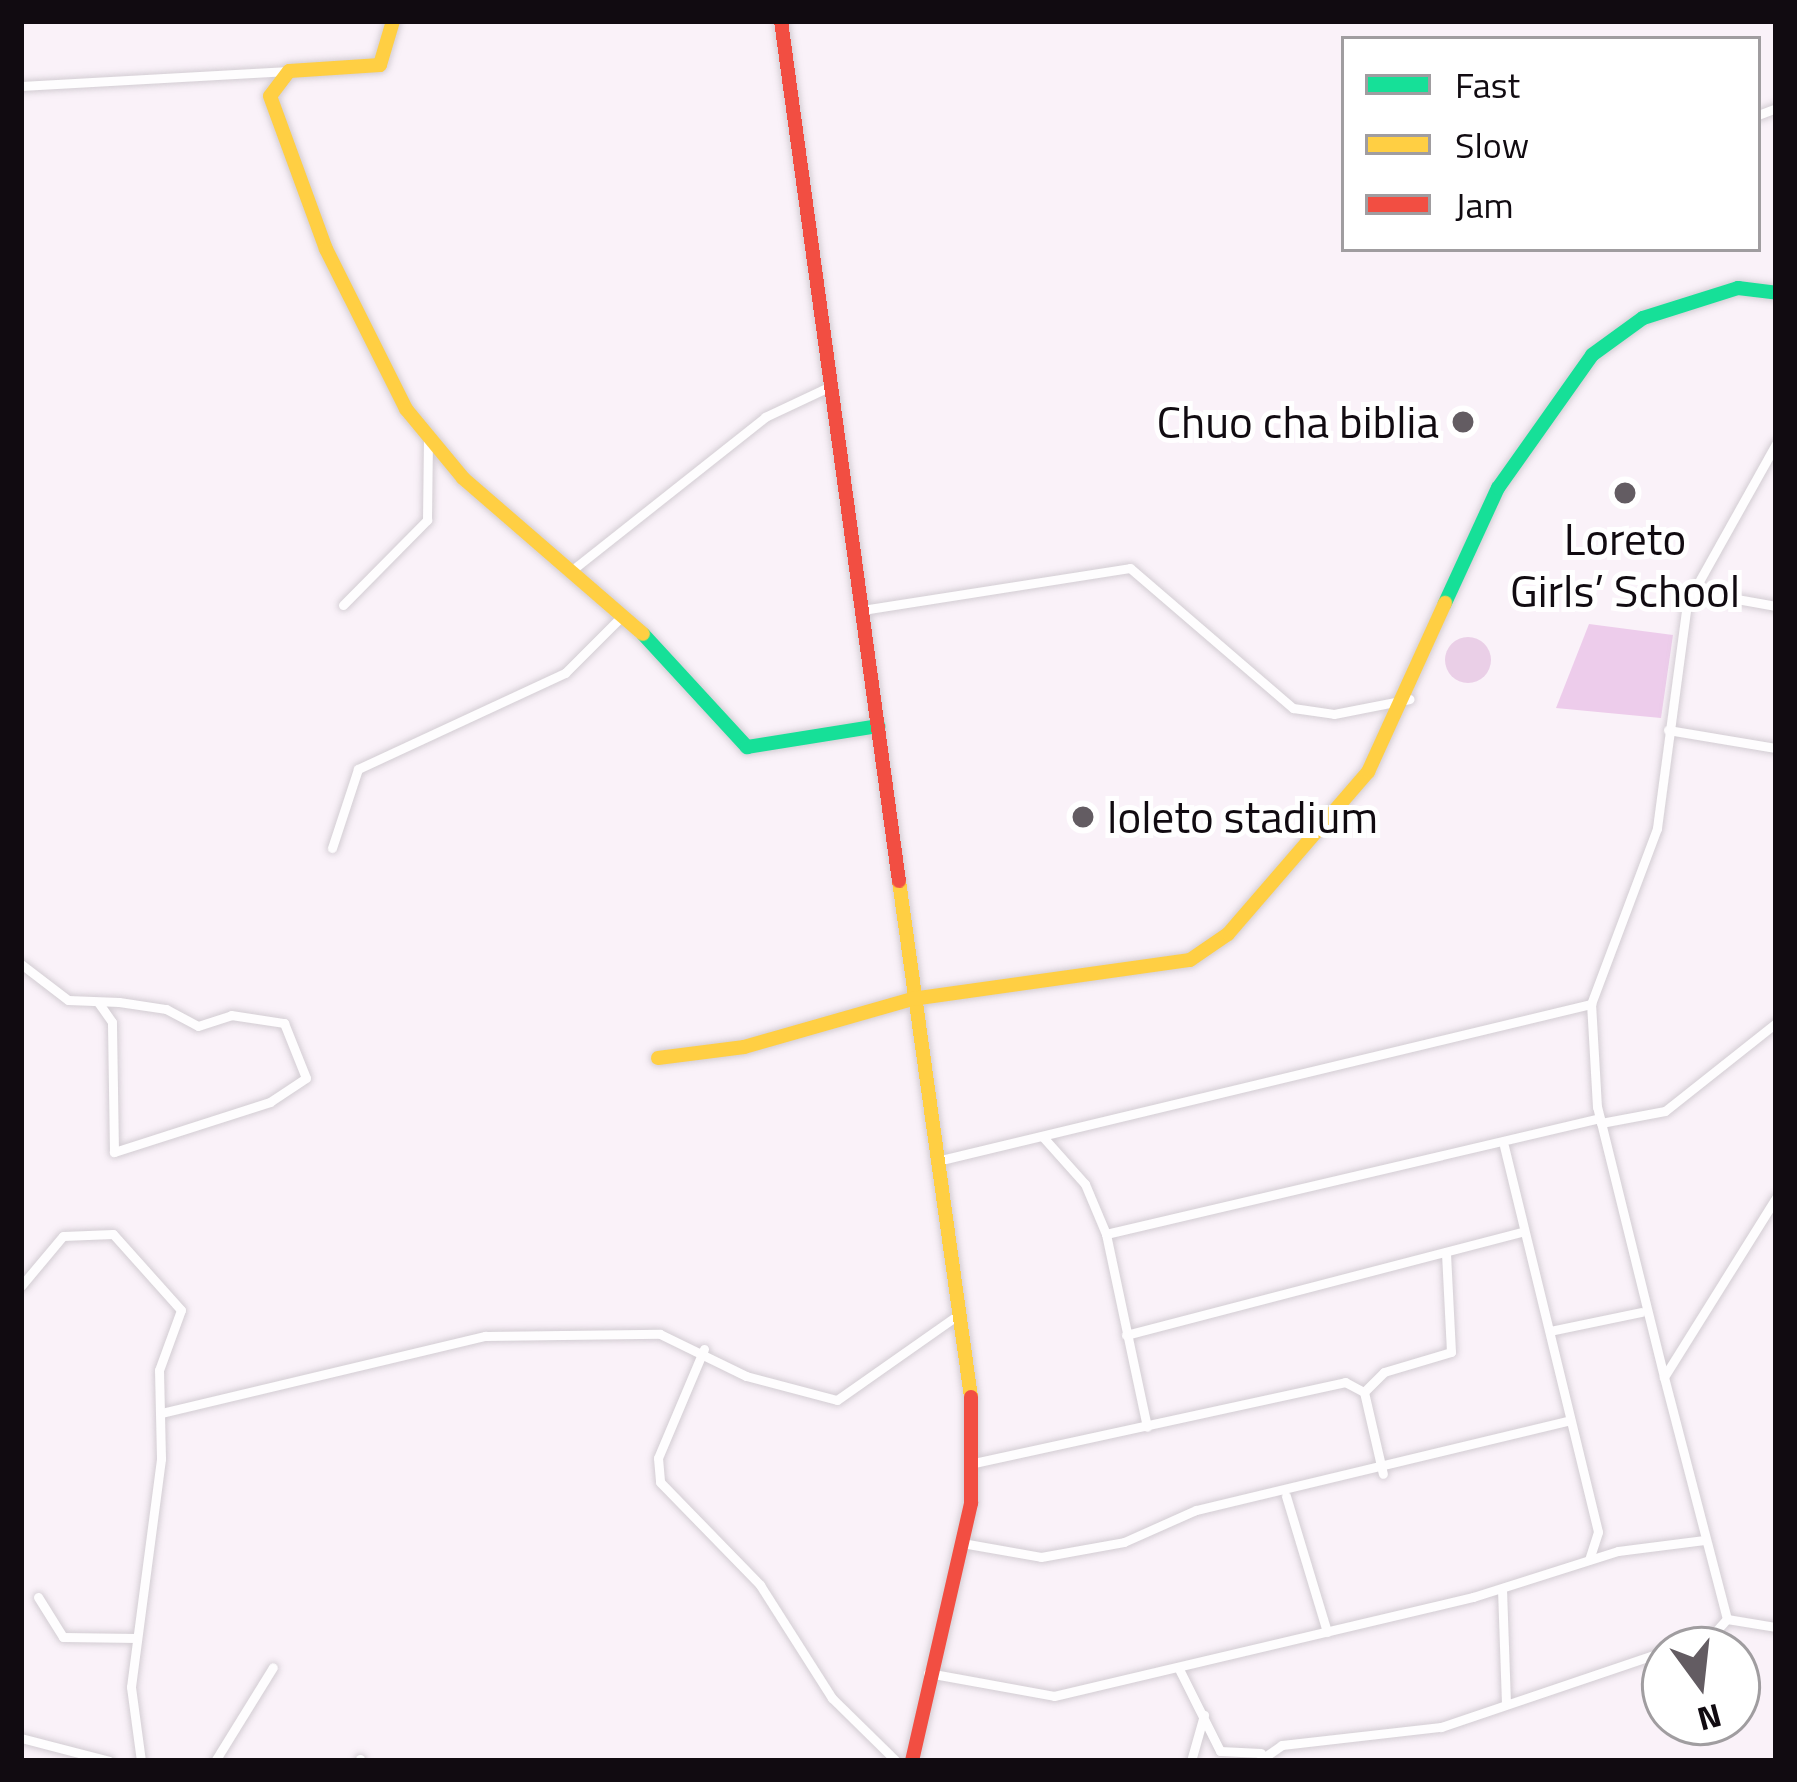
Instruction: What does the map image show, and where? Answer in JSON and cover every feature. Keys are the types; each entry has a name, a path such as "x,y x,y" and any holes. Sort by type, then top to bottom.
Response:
{"street":[{"path":"21,86 380,65 394,21"},
{"path":"704,1348 658,1458 660,1482 760,1585 832,1698 904,1758 962,1543 974,1463 958,1315 933,1161 781,21"},
{"path":"289,71 275,82 270,116 378,366 428,439 623,615 747,747 878,726"},
{"path":"658,1058 744,1047 912,999 1190,960 1327,825 1410,699 1498,488 1592,355 1643,318 1738,288 1776,292"},
{"path":"571,571 765,417 833,385"},
{"path":"343,605 427,520 428,439"},
{"path":"1727,1619 1664,1377 1642,1312 1600,1120 1591,1004 1658,828 1668,730 1692,591 1776,444"},
{"path":"861,610 1130,568 1293,708 1334,714 1410,699"},
{"path":"1692,591 1776,606"},
{"path":"332,848 358,769 565,673 623,615"},
{"path":"1668,730 1776,748"},
{"path":"21,964 60,996 98,1002 199,1025 231,1015 284,1023 306,1078 270,1102 114,1152 112,1022 98,1002"},
{"path":"933,1161 1591,1004"},
{"path":"1106,1234 1213,1201 1504,1146 1600,1120 1665,1111 1776,1023"},
{"path":"1043,1137 1084,1184 1106,1234 1147,1427"},
{"path":"1504,1146 1598,1532 1589,1560"},
{"path":"1664,1377 1776,1198"},
{"path":"1126,1335 1525,1231"},
{"path":"21,1286 63,1236 120,1236 181,1310 159,1370 161,1413 137,1638 141,1761"},
{"path":"1364,1392 1384,1372 1451,1352 1445,1252"},
{"path":"1550,1331 1642,1312"},
{"path":"161,1413 460,1337 660,1334 704,1348 746,1376 837,1400 958,1315"},
{"path":"974,1463 1335,1383 1364,1392"},
{"path":"1364,1392 1383,1474"},
{"path":"962,1543 1041,1557 1383,1474 1570,1420"},
{"path":"1286,1496 1327,1632"},
{"path":"1598,1532 1618,1550"},
{"path":"926,1672 1027,1697 1502,1589 1618,1550 1704,1540"},
{"path":"1502,1589 1506,1704"},
{"path":"38,1597 63,1637 137,1638"},
{"path":"1727,1619 1776,1628"},
{"path":"1721,1626 1727,1619"},
{"path":"1194,1761 1220,1751 1260,1757 1396,1738 1641,1658"},
{"path":"1196,1684 1210,1659"},
{"path":"1176,1666 1196,1684 1220,1751"},
{"path":"215,1761 273,1667"},
{"path":"1194,1761 1204,1714"},
{"path":"21,1738 109,1761"},
{"path":"39,1761 43,1745"}],"shaded area":[{"path":"1589,624 1673,635 1661,718 1556,708"},
{"path":"1468,637 1484,644 1491,660 1484,676 1468,683 1452,676 1445,660 1452,644"}],"traffic: fast":[{"path":"1445,603 1498,488 1592,355 1643,318 1738,288 1776,293"},
{"path":"643,634 747,747 878,726"}],"traffic: slow":[{"path":"393,21 380,65 289,71 270,96 326,249 406,409 463,478 643,634"},
{"path":"658,1058 744,1047 912,999 1190,960 1228,934 1368,772 1445,603"},
{"path":"899,881 971,1397"}],"traffic: jam":[{"path":"781,21 899,881"},
{"path":"912,1761 971,1503 971,1397"}],"place":[{"name":"Chuo cha biblia","path":"1463,422"},
{"name":"Loreto Girls’ School","path":"1625,493"},
{"name":"loleto stadium","path":"1083,817"}]}
